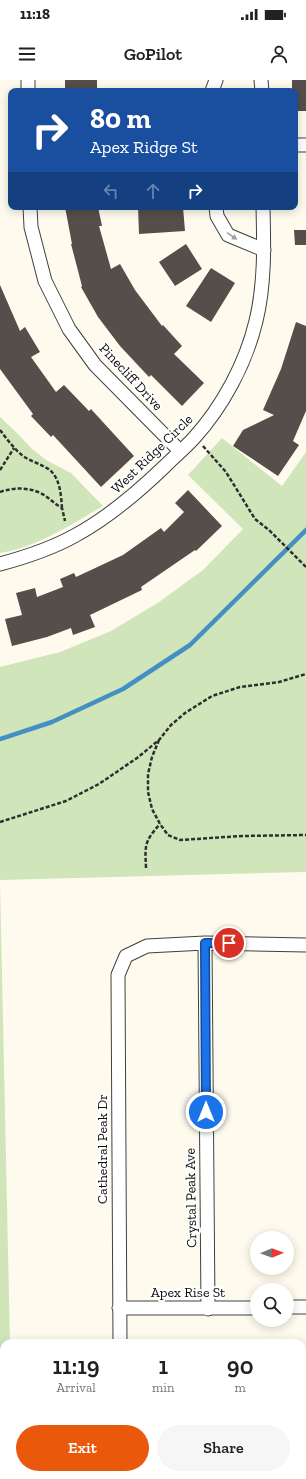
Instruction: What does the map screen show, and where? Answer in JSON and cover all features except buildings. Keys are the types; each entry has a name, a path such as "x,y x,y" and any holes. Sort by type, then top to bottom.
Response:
{"street":[{"name":"Pinecliff Drive","path":"30,210 31,227 45,281 69,329 94,365 180,451"},
{"path":"216,210 217,216 228,235 264,250"},
{"name":"West Ridge Circle","path":"0,564 25,557 76,536 109,515 141,490 194,438 219,404 244,357 256,322 262,289 264,250 263,210"},
{"path":"205,943 306,945"},
{"name":"Cathedral Peak Dr","path":"120,1339 118,975 126,956 147,946 205,943"},
{"name":"Crystal Peak Ave","path":"205,943 208,1309"},
{"path":"294,1307 306,1307"},
{"name":"Apex Rise St","path":"119,1308 250,1308"}],"path":[{"path":"0,430 14,448 23,456 46,467 53,473 59,485 65,522"},
{"path":"194,438 206,448 216,460 255,519 269,530 306,567"},
{"path":"0,470 14,448"},
{"path":"0,492 9,489 22,488 33,490 44,495 62,508"},
{"path":"0,822 66,801 99,784 137,758 159,740 185,713 212,696 240,687 279,682 306,674"},
{"path":"159,740 152,757 148,774 148,792 152,809 168,835 180,840 242,836 306,835"},
{"path":"146,868 145,848 149,836 160,824"}],"green space":[{"path":"0,417 31,448 46,460 71,473 103,506 66,528 40,541 0,553"},
{"path":"222,438 282,486 306,452 306,872 0,880 0,667 60,652 111,631 159,602 203,570 243,529 188,475"},
{"path":"0,882 10,1339 0,1339"}],"waterway":[{"path":"0,739 52,722 123,689 190,645 306,530"}],"route":[{"path":"206,1112 205,943 229,943"}]}
